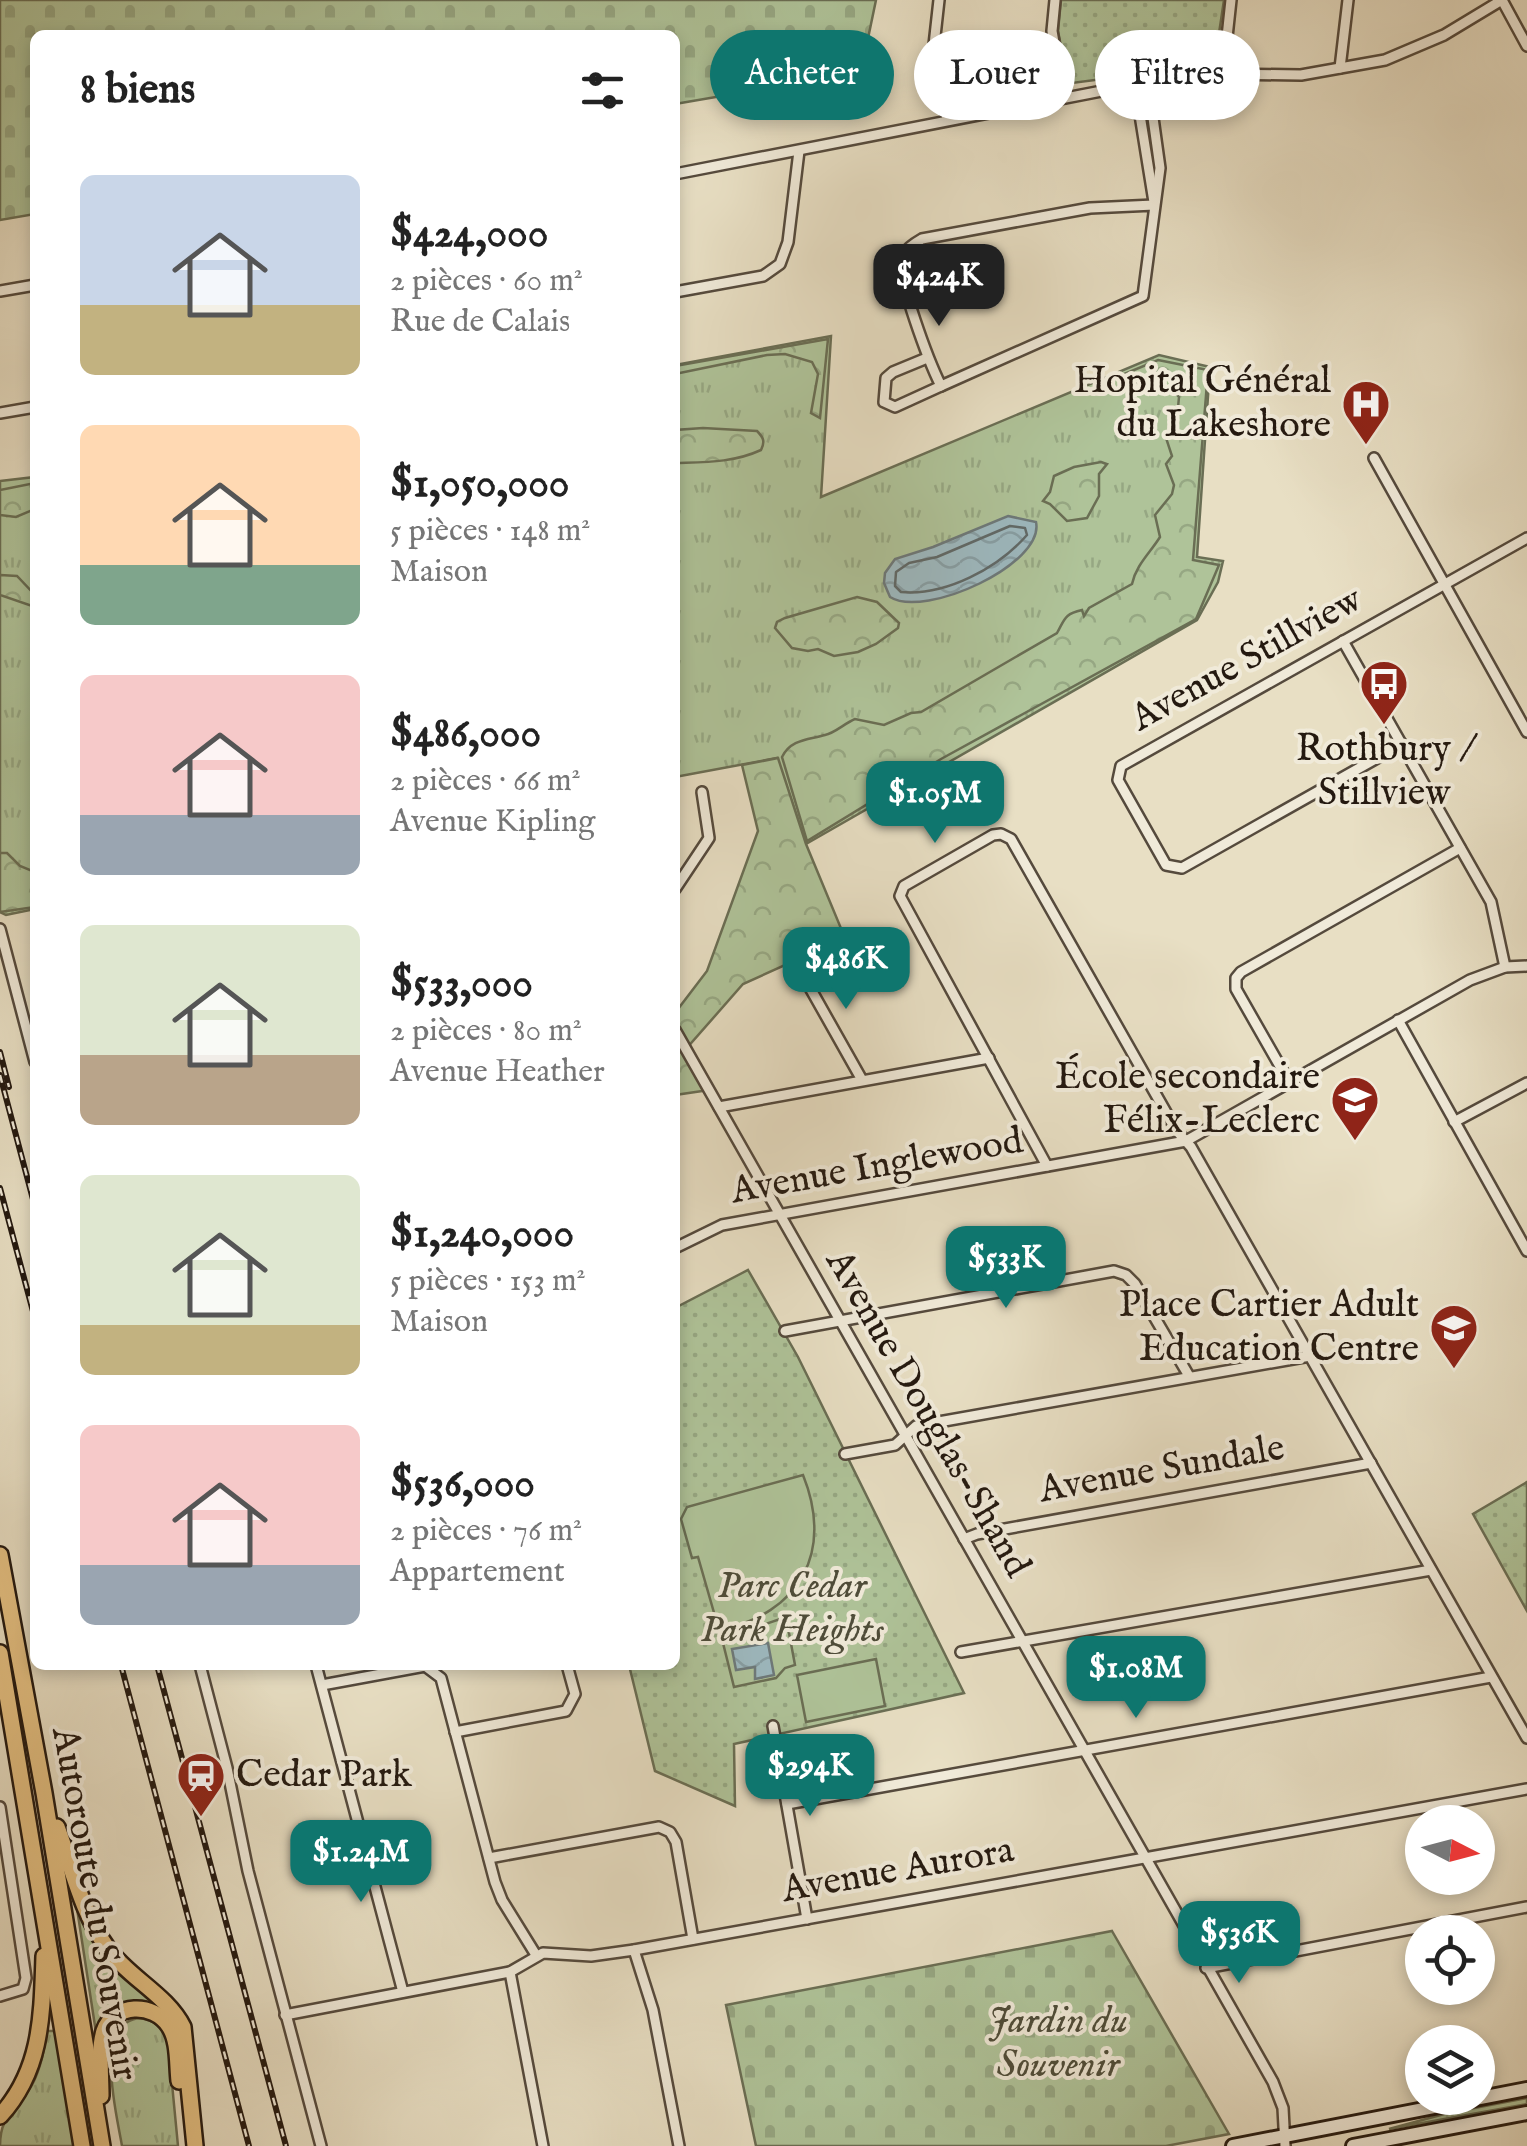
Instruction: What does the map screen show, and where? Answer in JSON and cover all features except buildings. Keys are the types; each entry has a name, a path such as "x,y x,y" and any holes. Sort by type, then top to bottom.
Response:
{"highway":[{"name":"Autoroute du Souvenir","path":"0,1555 101,2140"},
{"name":"Autoroute du Souvenir","path":"0,1653 82,2146"},
{"path":"44,1793 87,1910 103,1942 120,1964 180,2022 186,2042 195,2146"},
{"path":"0,2116 26,2080 38,2046 45,1922"},
{"path":"101,2140 102,2046 106,2027 118,2013 142,2009 159,2016 173,2034 184,2146"}],"main road":[{"path":"1233,2146 1285,2141 1527,2089"},
{"path":"1353,2146 1527,2113"}],"street":[{"path":"936,30 940,0"},
{"path":"1052,30 1055,0"},
{"path":"1228,30 1231,0"},
{"path":"1340,68 1348,0"},
{"path":"1260,74 1301,75 1385,60 1421,46 1502,0 1527,46"},
{"path":"680,173 939,120"},
{"path":"1141,120 1154,205"},
{"path":"927,358 886,378 884,402 895,407 1143,296 1160,168 1153,120"},
{"path":"680,291 763,276 780,264 788,242 799,151"},
{"path":"941,386 927,358 902,279 903,256 912,245 1090,208 1154,205"},
{"path":"0,291 30,286"},
{"path":"0,413 30,407"},
{"path":"1374,458 1527,732"},
{"name":"Avenue Stillview","path":"1402,744 1182,868 1166,866 1118,780 1122,766 1527,538"},
{"path":"1343,641 1491,902 1505,968"},
{"path":"680,874 709,838 702,792"},
{"path":"1047,1166 900,896 904,886 993,835 1002,834 1010,839 1527,1738"},
{"path":"1289,1082 1236,989 1236,978 1460,848"},
{"path":"0,929 30,1043"},
{"path":"796,962 862,1080"},
{"name":"Avenue Inglewood","path":"680,1246 722,1225 1186,1141 1470,980 1505,968 1527,966"},
{"path":"1398,1020 1527,1251"},
{"name":"Avenue Douglas-Shand","path":"680,1039 1279,2093 1285,2141"},
{"path":"719,1107 988,1058"},
{"path":"1454,1122 1527,1083"},
{"path":"785,1331 1114,1271 1135,1284 1190,1376"},
{"path":"845,1454 896,1445 916,1426 1310,1356"},
{"name":"Avenue Sundale","path":"964,1539 1371,1463"},
{"path":"961,1652 1431,1570"},
{"path":"201,1670 320,2146"},
{"path":"318,1670 403,1992"},
{"path":"322,1685 404,1670"},
{"path":"285,2014 510,1972 536,1955 502,1900 441,1678 435,1670"},
{"path":"455,1732 566,1711 575,1694 568,1670"},
{"path":"788,1804 1492,1677"},
{"path":"773,1726 807,1918"},
{"name":"Avenue Aurora","path":"536,1955 550,1952 590,1956 634,1950 1527,1789"},
{"path":"0,1808 26,1978 24,1989 0,1996"},
{"path":"489,1858 659,1827 670,1832 676,1842 693,1939"},
{"path":"1206,1968 1527,1907"},
{"path":"634,1950 653,2010 679,2146"},
{"path":"510,1972 544,2146"}],"green space":[{"path":"0,0 876,0 870,30 710,30 710,98 680,103 680,30 30,30 30,215 0,220"},
{"path":"1061,0 1224,0 1220,30 1095,30 1095,80 1075,83 1075,30 1058,30"},
{"path":"831,336 821,497 1159,355 1210,367 1197,557 1223,561 1218,582 1197,620 806,844 777,758 680,776 680,364"},
{"path":"828,339 820,418 811,413 818,374 812,362 785,354 680,373 680,365"},
{"path":"1158,360 1208,370 1193,560 1219,565 1196,619 941,759 807,841 782,757 790,747 829,734 855,719 884,725 921,712 1057,633 1072,613 1082,610 1084,616 1089,608 1132,584 1160,537 1155,515 1172,494 1174,485 1166,464 1172,456 1166,438 1176,429 1179,397 1156,383 1130,383 1113,389 1105,382"},
{"path":"680,430 757,431 763,445 761,450 740,457 680,463"},
{"path":"1101,462 1107,464 1099,474 1099,496 1087,518 1067,521 1043,501 1054,476"},
{"path":"30,478 30,910 6,915 0,912 0,481"},
{"path":"30,484 30,511 16,517 0,515 0,490"},
{"path":"0,575 17,576 30,590 30,605 0,595"},
{"path":"857,597 877,602 899,623 898,628 876,644 858,652 834,656 818,649 792,648 775,628 785,618"},
{"path":"778,758 806,844 845,938 743,984 686,1049 709,1090 680,1094 680,1006 707,971 758,831 742,765"},
{"path":"0,853 7,853 30,870 30,908 0,912"},
{"name":"Parc Cedar Park Heights","path":"748,1270 798,1357 964,1693 734,1744 735,1806 655,1771 630,1670 680,1670 680,1305"},
{"path":"803,1475 812,1503 814,1529 803,1575 771,1610 719,1630 698,1557 692,1558 681,1519 687,1507"},
{"path":"1527,1482 1527,1611 1473,1514"},
{"path":"786,1617 795,1665 785,1668 776,1678 734,1687 722,1639"},
{"path":"876,1659 885,1706 806,1722 797,1675"},
{"path":"76,1902 151,2000 149,2004 132,2004 97,2039"},
{"name":"Jardin du Souvenir","path":"1112,1931 1229,2134 1166,2146 756,2146 726,2005"},
{"path":"140,2018 158,2025 168,2042 178,2146 122,2146 113,2093 112,2052 116,2035 125,2023"},
{"path":"47,2031 55,2031 74,2146 0,2146 6,2119 35,2079"},
{"path":"1527,2098 1527,2104 1495,2110 1495,2104"},
{"path":"1441,2115 1466,2115 1389,2129"}],"water":[{"path":"1008,516 1036,522 1034,538 1022,555 1003,570 980,584 929,600 907,602 890,597 884,583 885,573 895,559"},
{"path":"768,1643 774,1675 755,1679 755,1667 736,1670 732,1649"}],"railway":[{"path":"0,1052 9,1087"},
{"path":"0,1075 30,1188"},
{"path":"0,1188 30,1300"},
{"path":"122,1670 249,2146"},
{"path":"158,1670 286,2146"}],"place":[{"name":"Hopital Général du Lakeshore","path":"1366,446"},
{"name":"Rothbury / Stillview","path":"1384,726"},
{"name":"École secondaire Félix-Leclerc","path":"1355,1142"},
{"name":"Place Cartier Adult Education Centre","path":"1454,1370"},
{"name":"Cedar Park","path":"201,1818"}]}
